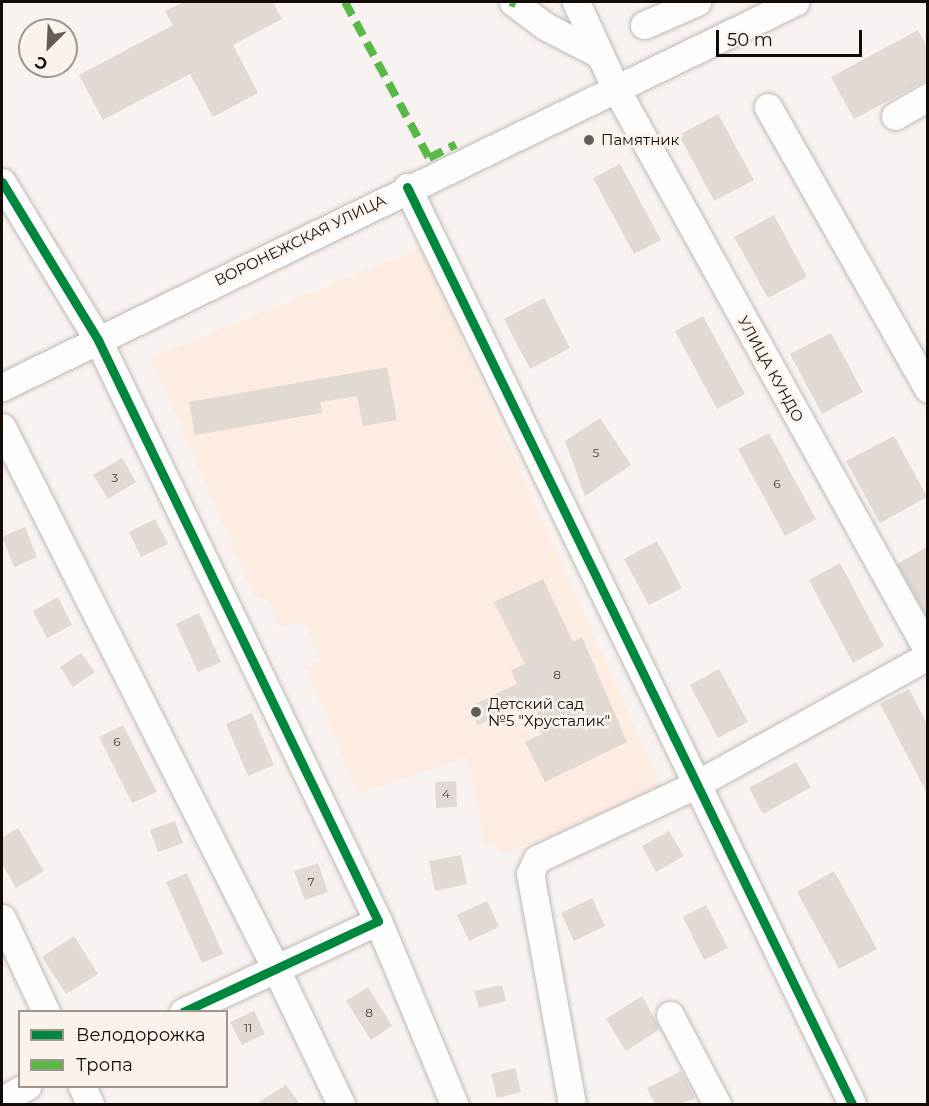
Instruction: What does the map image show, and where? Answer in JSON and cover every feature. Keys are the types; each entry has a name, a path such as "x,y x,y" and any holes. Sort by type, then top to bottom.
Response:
{"street":[{"path":"513,2 545,26 597,53"},
{"name":"УЛИЦА КУНДО","path":"576,2 597,53 615,87 927,651"},
{"path":"644,25 697,2"},
{"name":"ВОРОНЕЖСКАЯ УЛИЦА","path":"2,387 615,87 795,2"},
{"path":"895,116 927,97"},
{"path":"768,106 927,389"},
{"path":"2,182 98,340 378,921 454,1104"},
{"path":"407,188 695,785 852,1104"},
{"path":"2,427 276,969 341,1104"},
{"path":"572,1104 530,874 537,859 695,785 927,656"},
{"path":"2,918 46,1010"},
{"path":"185,1010 378,921"},
{"path":"670,1015 717,1104"},
{"path":"2,1100 23,1088"},
{"path":"83,1088 90,1104"}],"shaded area":[{"path":"421,248 662,789 506,853 484,841 467,757 358,794 306,668 321,661 303,621 278,627 270,602 254,596 151,357"}],"building":[{"path":"184,2 273,2 282,19 233,45 258,93 213,117 190,74 103,120 79,75 173,25 165,11"},
{"path":"918,30 927,47 927,80 854,119 831,77"},
{"path":"718,114 754,180 714,201 679,135"},
{"path":"620,164 661,240 634,254 593,178"},
{"path":"774,215 807,277 768,298 734,237"},
{"path":"544,298 570,348 530,369 504,319"},
{"path":"703,316 745,394 717,409 675,331"},
{"path":"831,333 863,392 822,414 790,354"},
{"path":"387,367 397,420 363,426 357,396 320,402 322,413 195,435 189,402"},
{"path":"600,418 631,465 585,496 565,441"},
{"path":"769,433 816,519 785,536 738,449"},
{"path":"894,436 927,497 880,523 846,461"},
{"path":"122,458 136,482 108,499 93,475"},
{"path":"155,519 168,544 141,557 129,532"},
{"path":"25,527 37,557 14,567 2,537"},
{"path":"657,541 682,588 649,605 624,559"},
{"path":"927,547 927,618 897,564"},
{"path":"840,563 884,646 853,663 809,580"},
{"name":"Детский сад №5 \"Хрусталик\"","path":"543,579 573,642 582,637 627,742 545,782 525,742 542,734 526,702 478,725 469,707 517,684 511,670 525,664 494,602"},
{"path":"58,597 72,625 47,638 33,611"},
{"path":"199,613 221,662 198,672 176,624"},
{"path":"81,653 95,672 73,687 60,667"},
{"path":"719,669 748,722 718,738 690,685"},
{"path":"909,689 927,724 927,793 880,704"},
{"path":"252,713 274,765 248,776 226,724"},
{"path":"123,725 157,792 132,803 99,737"},
{"path":"796,762 811,787 763,814 749,788"},
{"path":"456,781 457,807 436,808 435,782"},
{"path":"175,821 183,843 158,852 150,830"},
{"path":"18,828 44,871 16,888 2,864 2,838"},
{"path":"669,831 684,856 656,872 642,846"},
{"path":"461,855 467,884 435,891 429,861"},
{"path":"318,863 328,892 305,900 294,871"},
{"path":"834,871 877,949 839,969 797,892"},
{"path":"187,873 223,954 202,963 166,882"},
{"path":"592,898 605,926 574,941 561,913"},
{"path":"487,901 499,927 469,941 457,915"},
{"path":"706,905 728,948 704,960 683,917"},
{"path":"74,936 98,974 66,994 42,957"},
{"path":"502,985 506,1001 479,1008 474,991"},
{"path":"368,987 392,1026 371,1040 346,1001"},
{"path":"642,996 660,1029 626,1051 606,1019"},
{"path":"254,1011 265,1034 242,1045 230,1022"},
{"path":"515,1068 521,1092 497,1098 491,1074"},
{"path":"681,1071 695,1098 682,1104 655,1104 647,1088"},
{"path":"286,1085 300,1104 256,1104"}],"marked path":[{"path":"345,2 429,158 456,144"},
{"path":"510,2 516,4"}],"cycle path":[{"path":"2,182 98,340 378,921 187,1010"},
{"path":"407,187 852,1104"}],"place":[{"name":"Памятник","path":"589,140"},
{"name":"Детский сад №5 \"Хрусталик\"","path":"476,712"}]}
